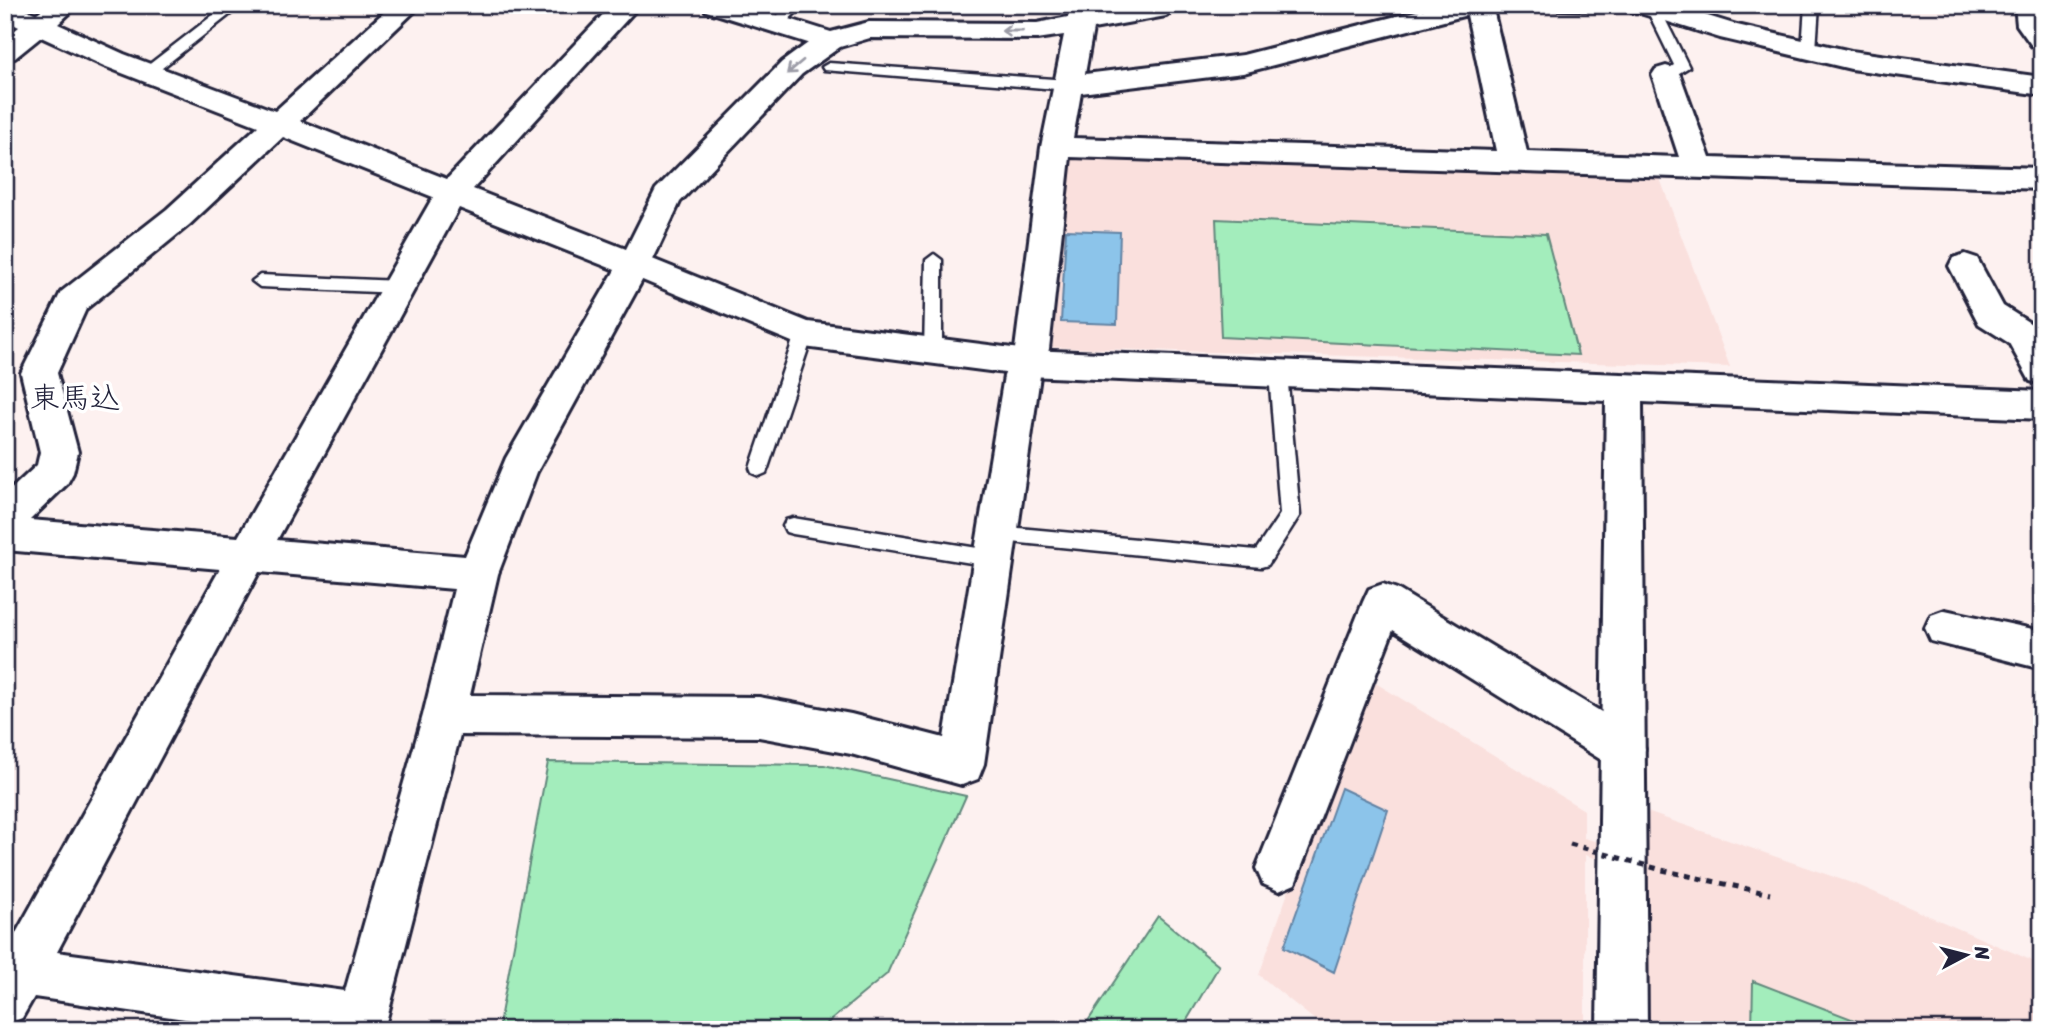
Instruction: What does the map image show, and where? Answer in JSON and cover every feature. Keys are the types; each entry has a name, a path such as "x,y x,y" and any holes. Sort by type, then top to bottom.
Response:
{"street":[{"path":"5,52 65,5"},
{"path":"5,519 54,473 59,452 39,373 73,302 178,217 408,5"},
{"path":"626,5 451,194 12,979 331,1015 361,1023 444,715 478,574 519,469 635,264 667,197 792,68 829,54 869,30 1037,31 1082,15 1156,10 1165,5"},
{"path":"716,5 776,24 829,54"},
{"path":"1068,85 1243,64 1475,5 1514,161"},
{"path":"2029,5 2031,25 2042,40"},
{"path":"1653,7 1730,32 1852,60 2042,86"},
{"path":"5,10 42,24 114,60 635,264 804,334 933,352 1028,363 1624,388 2041,399 2021,334 1991,315 1965,266"},
{"path":"444,715 759,716 851,734 962,764 1022,376 1032,349 1056,147 1082,15"},
{"path":"1666,75 1699,167"},
{"path":"1056,147 2042,179"},
{"path":"1622,1030 1624,388"},
{"path":"5,534 478,574"},
{"path":"1279,868 1383,601 1623,749"},
{"path":"1945,628 2042,650"}],"lane":[{"path":"147,73 235,5"},
{"path":"776,24 797,5"},
{"path":"1531,5 1653,7 1682,67 1666,75"},
{"path":"1809,50 1812,5"},
{"path":"829,54 1068,85"},
{"path":"933,352 934,260"},
{"path":"260,281 399,287"},
{"path":"759,468 804,334"},
{"path":"793,526 997,547 1261,558 1290,515 1278,373"}],"path":[{"path":"1570,844 1662,870 1770,894"}],"shaded area":[{"path":"1066,157 1659,176 1730,367 1039,347"},
{"path":"1364,676 1584,810 1584,838 1645,855 1647,812 1860,886 2042,965 2042,1030 1644,1030 1646,873 1585,855 1585,1030 1327,1030 1259,975"}],"green space":[{"path":"1216,219 1546,234 1578,355 1221,337"},
{"path":"548,762 824,765 966,796 887,974 819,1030 498,1030"},
{"path":"1158,916 1219,966 1181,1030 1082,1030"},
{"path":"1753,981 1880,1030 1752,1030"}],"water":[{"path":"1066,230 1120,232 1117,324 1061,322"},
{"path":"1341,788 1388,810 1334,972 1284,947"}],"district":[{"name":"東馬込","path":"75,398"}]}
